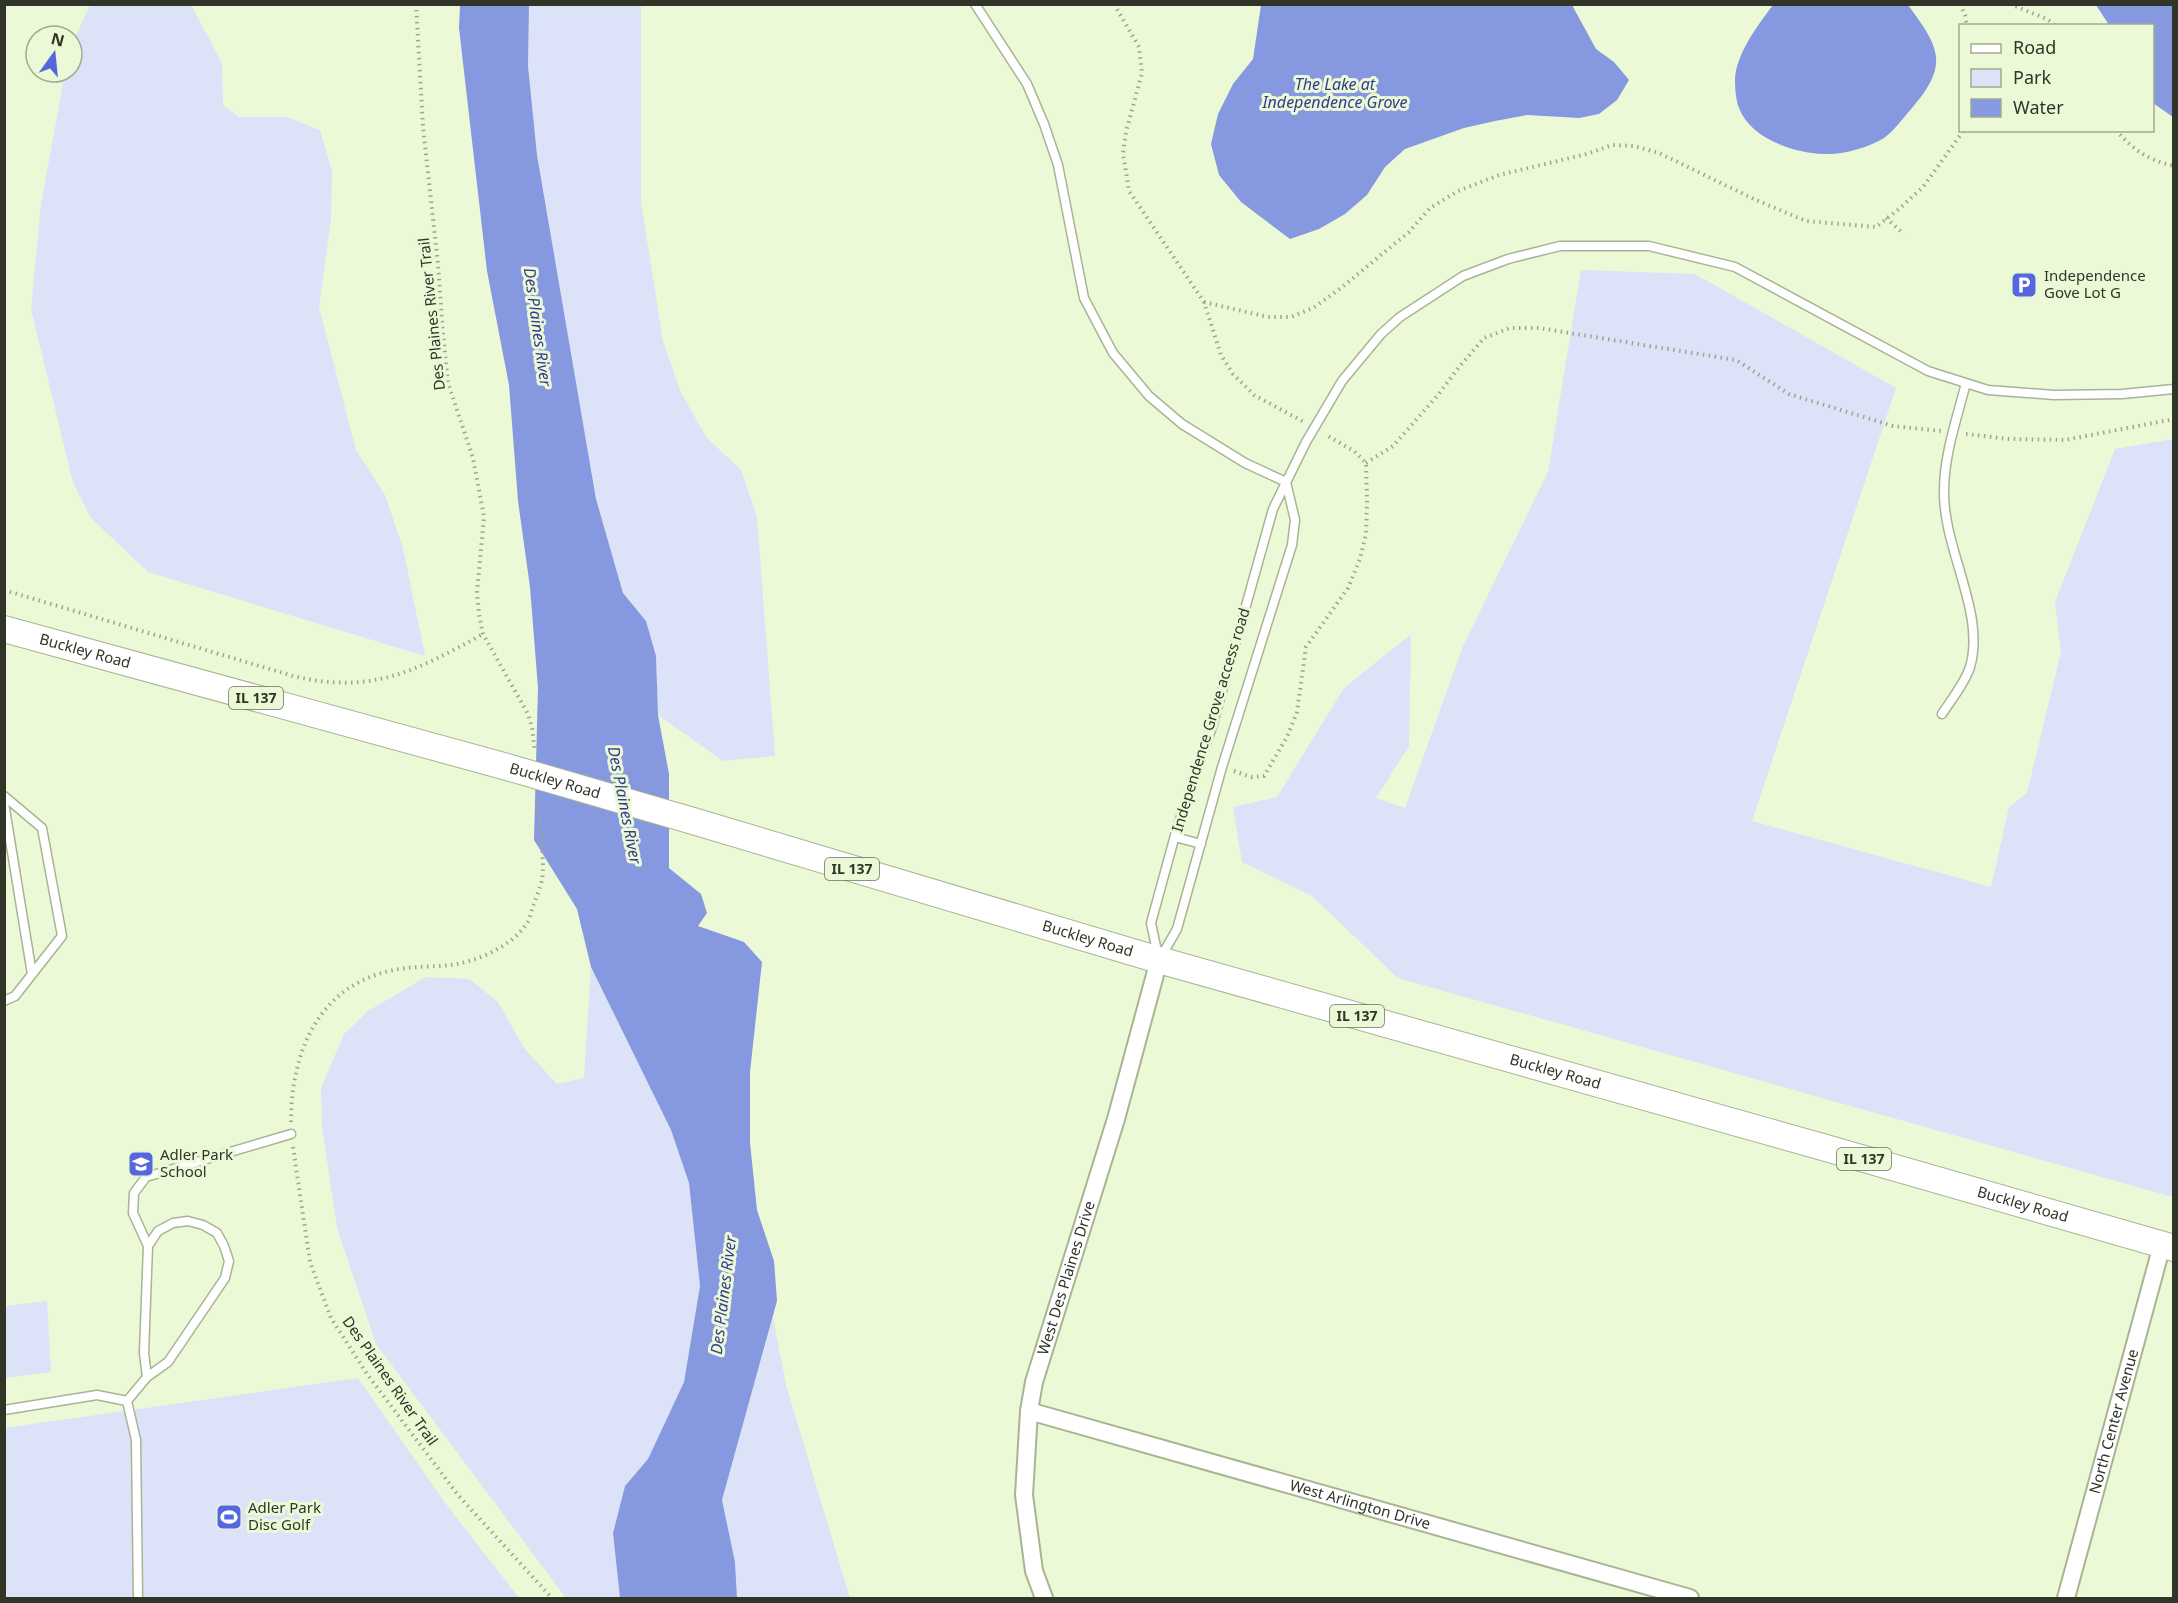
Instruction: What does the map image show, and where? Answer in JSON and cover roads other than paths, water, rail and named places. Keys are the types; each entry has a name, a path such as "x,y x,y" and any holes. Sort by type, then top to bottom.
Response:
{"main road":[{"name":"Buckley Road","path":"4,629 507,767 1159,960 2168,1247"}],"street":[{"name":"West Des Plaines Drive","path":"1044,1599 1034,1571 1024,1495 1029,1411 1034,1382 1116,1119 1159,960"},
{"name":"North Center Avenue","path":"2066,1599 2168,1247"},
{"name":"West Arlington Drive","path":"1029,1411 1690,1599"}],"lane":[{"path":"975,4 1027,84 1044,124 1058,165 1083,298 1113,353 1149,396 1182,424 1245,463 1286,482"},
{"name":"Independence Grove access road","path":"1159,960 1151,923 1175,837 1212,727 1273,509 1314,428 1342,381 1381,334 1400,317 1427,297 1463,276 1508,259 1560,246 1648,246 1736,267 1928,371 1988,390 2054,395 2122,394 2174,389"},
{"path":"1942,714 1969,668 1974,639 1968,601 1948,530 1944,491 1966,383"},
{"name":"Independence Grove access road","path":"1159,960 1177,929 1222,767 1292,545 1294,520 1286,482"},
{"path":"4,796 42,828 62,936 15,996 4,1001"},
{"path":"4,803 32,974"},
{"path":"1175,837 1201,844"},
{"path":"147,1377 144,1353 148,1245 132,1213 134,1193 146,1177 291,1134"},
{"path":"127,1401 147,1377 168,1362 225,1278 229,1261 217,1233 203,1225 188,1221 173,1223 158,1231 148,1245"},
{"path":"4,1410 97,1395 127,1401"},
{"path":"127,1401 136,1440 138,1599"}],"water":[{"name":"Des Plaines River","path":"460,5 529,5 528,66 537,155 596,499 623,593 646,621 656,656 658,715 669,774 669,868 701,894 707,913 698,926 744,942 762,962 750,1072 750,1143 757,1210 774,1261 777,1301 722,1500 735,1562 737,1598 620,1598 613,1533 625,1486 648,1459 684,1382 700,1286 689,1183 671,1130 591,967 577,909 534,840 538,688 530,587 518,501 509,385 487,271 459,28"},
{"name":"The Lake at Independence Grove","path":"1261,5 1572,5 1596,49 1614,62 1629,80 1617,100 1599,114 1579,118 1527,115 1464,128 1405,149 1385,167 1367,195 1345,214 1319,229 1290,239 1241,202 1219,175 1211,144 1218,114 1233,84 1253,59"},
{"path":"1773,5 1908,5 1933,44 1936,67 1932,79 1924,93 1895,128 1884,138 1870,145 1847,152 1823,154 1799,151 1774,142 1753,128 1745,119 1739,108 1735,91 1736,71 1743,51"},
{"path":"2096,5 2173,5 2173,117 2154,104 2154,24 2108,24"}],"place":[{"name":"Independence Gove Lot G","path":"2024,285"},
{"name":"Adler Park School","path":"141,1164"},
{"name":"Adler Park Disc Golf","path":"229,1517"}]}
